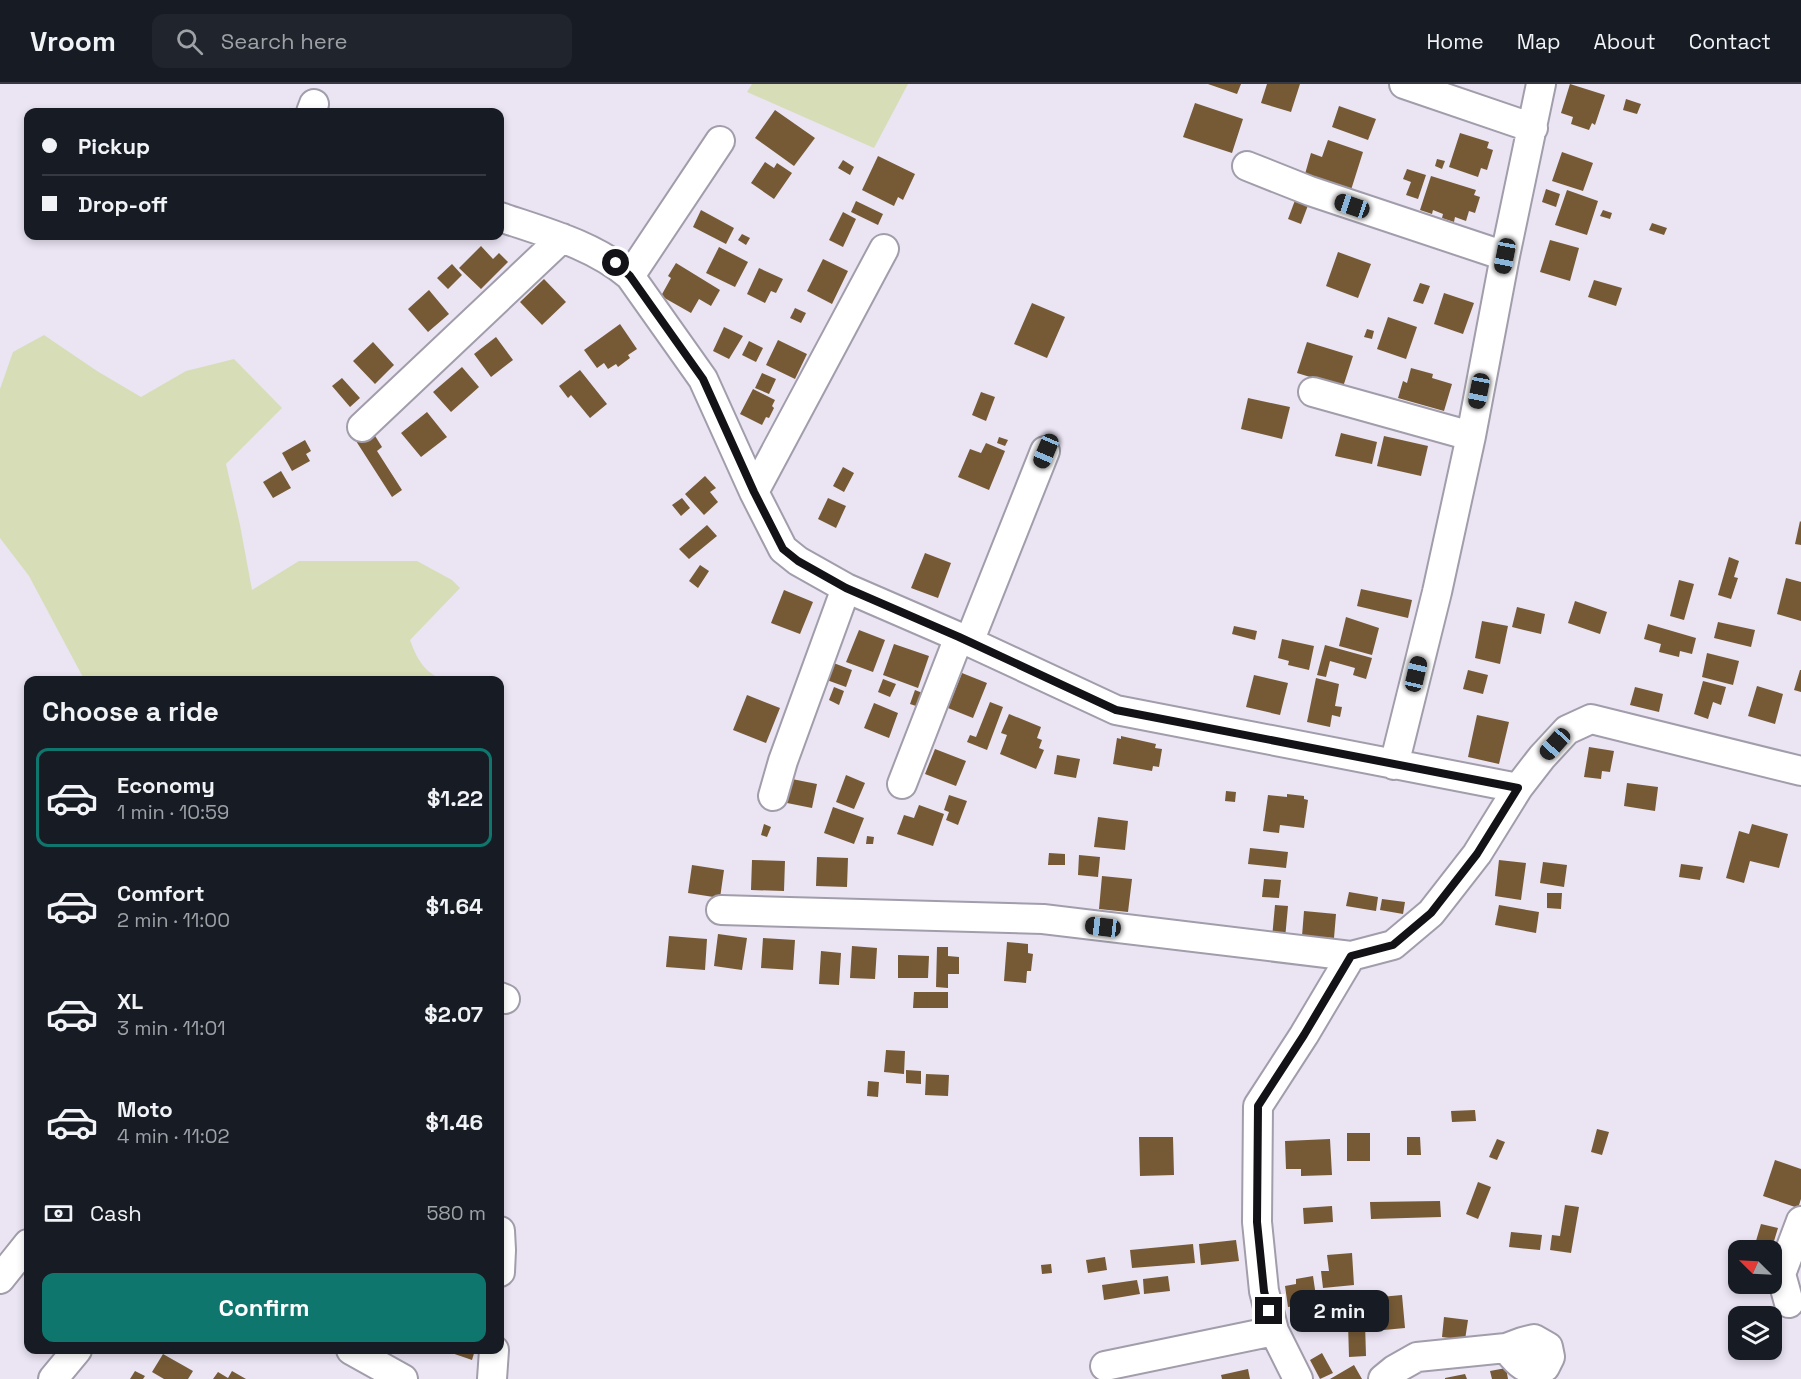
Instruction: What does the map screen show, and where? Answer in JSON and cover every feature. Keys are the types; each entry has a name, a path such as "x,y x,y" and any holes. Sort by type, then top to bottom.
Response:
{"street":[{"path":"1404,84 1533,128"},
{"path":"1394,765 1437,592 1471,436 1541,84"},
{"path":"630,276 720,141"},
{"path":"1247,166 1310,192 1505,256"},
{"path":"504,218 562,238 616,263 630,276 703,379 754,492 783,549 798,561 846,588 964,639 1116,710 1518,788"},
{"path":"362,427 562,238"},
{"path":"754,492 884,249"},
{"path":"1313,392 1471,436"},
{"path":"902,784 1046,451"},
{"path":"773,796 783,761 846,588"},
{"path":"721,910 1043,919 1351,956 1393,945 1431,913 1477,854 1518,788 1567,730 1591,719 1801,771"},
{"path":"1298,1379 1274,1331 1264,1291 1257,1222 1258,1106 1351,956"},
{"path":"1789,1303 1781,1274 1801,1221"},
{"path":"0,1279 24,1249"},
{"path":"1105,1366 1274,1331"},
{"path":"1383,1379 1394,1370 1418,1358 1506,1348"},
{"path":"53,1379 74,1354"},
{"path":"358,1354 403,1379"},
{"path":"492,1379 494,1354"}],"green space":[{"path":"752,84 908,84 874,148 747,92"},
{"path":"44,335 141,397 186,371 234,359 282,408 226,464 252,590 299,561 417,561 452,580 460,588 410,640 420,662 436,676 82,676 29,576 0,538 0,389 13,352"}],"building":[{"path":"1208,84 1241,84 1237,94"},
{"path":"1267,84 1300,84 1291,112 1261,103"},
{"path":"1570,84 1605,95 1595,125 1592,123 1589,130 1571,124 1573,117 1561,113"},
{"path":"1626,99 1641,104 1637,114 1623,110"},
{"path":"1195,103 1243,119 1232,153 1183,137"},
{"path":"1339,106 1376,119 1368,140 1332,127"},
{"path":"775,110 815,138 794,166 755,138"},
{"path":"1460,133 1489,142 1487,148 1493,150 1487,170 1481,168 1478,177 1449,167"},
{"path":"1328,140 1363,152 1351,190 1305,174 1311,153 1322,157"},
{"path":"1562,152 1593,163 1583,191 1552,181"},
{"path":"878,156 915,174 903,200 898,197 894,206 862,190"},
{"path":"1437,159 1445,161 1442,169 1435,166"},
{"path":"843,160 854,167 850,175 838,168"},
{"path":"765,162 774,168 777,163 792,173 774,199 751,183"},
{"path":"1407,169 1426,175 1418,199 1406,195 1411,182 1403,179"},
{"path":"1431,176 1476,190 1474,195 1480,197 1475,213 1469,211 1466,221 1455,217 1454,222 1442,218 1443,214 1433,210 1432,214 1420,210"},
{"path":"1546,189 1560,194 1556,207 1542,202"},
{"path":"1567,190 1598,201 1587,235 1555,225"},
{"path":"1297,195 1310,200 1301,224 1288,219"},
{"path":"856,201 883,214 878,225 851,212"},
{"path":"701,210 734,228 726,244 693,227"},
{"path":"1603,210 1612,213 1610,219 1600,216"},
{"path":"843,212 856,219 843,247 829,240"},
{"path":"1652,223 1667,228 1664,235 1649,230"},
{"path":"742,234 750,238 746,245 738,240"},
{"path":"1550,240 1579,248 1570,281 1540,272"},
{"path":"481,246 493,259 499,253 508,262 481,289 459,268"},
{"path":"719,247 748,262 735,287 706,273"},
{"path":"1338,252 1371,264 1358,298 1326,286"},
{"path":"823,259 848,271 832,304 807,291"},
{"path":"676,263 720,290 711,306 699,299 691,313 661,296 671,278 668,276"},
{"path":"452,264 462,275 448,289 437,278"},
{"path":"759,268 783,279 776,293 771,291 765,303 747,294"},
{"path":"544,279 566,302 542,325 520,302"},
{"path":"1594,280 1622,288 1616,306 1588,297"},
{"path":"1420,283 1430,286 1423,304 1413,301"},
{"path":"429,290 449,314 428,332 408,309"},
{"path":"1444,293 1474,303 1463,334 1434,324"},
{"path":"1032,303 1065,317 1047,358 1014,344"},
{"path":"795,308 806,313 801,323 790,318"},
{"path":"1388,317 1417,327 1406,359 1377,349"},
{"path":"620,324 637,349 628,355 630,358 618,367 616,364 608,369 604,363 597,368 584,350"},
{"path":"724,327 743,336 729,359 713,351"},
{"path":"1367,329 1374,331 1372,339 1364,337"},
{"path":"496,337 513,360 491,377 474,354"},
{"path":"778,340 807,354 795,379 766,365"},
{"path":"749,341 763,348 756,362 742,355"},
{"path":"373,342 394,365 375,384 353,361"},
{"path":"1307,342 1353,356 1343,387 1297,373"},
{"path":"462,367 479,387 451,412 433,392"},
{"path":"1411,368 1433,374 1432,378 1452,384 1444,411 1398,398 1403,381 1407,383"},
{"path":"580,370 607,404 590,418 571,395 568,398 559,386"},
{"path":"762,373 776,379 769,394 755,388"},
{"path":"342,378 360,398 350,407 332,386"},
{"path":"753,389 775,400 769,418 766,417 762,425 740,414"},
{"path":"981,392 995,397 986,421 972,415"},
{"path":"1248,398 1290,407 1282,439 1241,429"},
{"path":"427,412 447,437 421,457 401,433"},
{"path":"372,431 382,447 377,451 402,490 392,497 356,441"},
{"path":"1341,433 1377,442 1372,464 1335,456"},
{"path":"1384,436 1428,446 1421,476 1377,466"},
{"path":"999,437 1008,440 1005,446 997,443"},
{"path":"305,440 311,451 306,454 310,461 292,471 282,453"},
{"path":"986,443 1005,451 989,490 958,477 970,449 981,453"},
{"path":"843,467 854,473 844,492 833,486"},
{"path":"281,471 291,488 273,498 263,482"},
{"path":"705,476 716,488 710,492 718,502 704,515 685,494"},
{"path":"682,498 690,508 681,516 672,505"},
{"path":"828,498 846,506 836,528 818,519"},
{"path":"1801,522 1801,545 1795,544"},
{"path":"707,525 717,536 689,559 679,549"},
{"path":"925,553 951,563 938,598 911,588"},
{"path":"1729,557 1739,561 1734,577 1738,578 1731,599 1718,595"},
{"path":"700,565 709,571 698,588 689,581"},
{"path":"1786,578 1801,582 1801,621 1777,614"},
{"path":"1679,580 1694,584 1684,620 1670,616"},
{"path":"1361,589 1412,600 1408,618 1357,606"},
{"path":"784,590 813,602 800,634 771,623"},
{"path":"1575,601 1607,612 1600,634 1568,623"},
{"path":"1517,607 1545,614 1541,634 1512,627"},
{"path":"1346,617 1379,628 1372,655 1339,646"},
{"path":"1482,621 1508,626 1500,664 1475,658"},
{"path":"1718,622 1755,630 1751,647 1714,638"},
{"path":"1648,624 1696,638 1692,654 1680,651 1679,657 1659,652 1661,644 1644,639"},
{"path":"1234,626 1257,631 1255,640 1232,634"},
{"path":"859,630 885,640 873,672 846,662"},
{"path":"1282,639 1314,646 1309,670 1288,665 1289,661 1278,658"},
{"path":"894,644 929,656 918,688 883,675"},
{"path":"1325,645 1372,658 1366,679 1353,675 1355,668 1330,661 1326,677 1317,675"},
{"path":"1707,653 1739,661 1733,685 1702,677"},
{"path":"831,662 852,670 846,687 824,679"},
{"path":"1468,670 1488,675 1483,694 1463,689"},
{"path":"1801,670 1801,692 1794,690"},
{"path":"962,673 987,683 973,718 948,708"},
{"path":"1254,675 1288,683 1280,715 1246,707"},
{"path":"1316,678 1339,684 1335,706 1342,707 1340,717 1332,715 1330,727 1307,722"},
{"path":"883,679 896,684 890,697 878,692"},
{"path":"1703,681 1726,687 1721,705 1713,702 1708,719 1694,714"},
{"path":"1757,686 1783,694 1775,724 1748,716"},
{"path":"834,687 844,691 839,705 829,700"},
{"path":"1635,687 1663,694 1659,712 1630,705"},
{"path":"915,690 925,694 919,707 910,704"},
{"path":"747,695 780,708 766,743 733,730"},
{"path":"990,702 1003,707 987,750 967,742 970,735 976,737"},
{"path":"874,703 898,713 889,738 864,728"},
{"path":"1009,714 1041,727 1037,738 1042,740 1039,748 1044,750 1036,769 1000,754 1007,735 1001,733"},
{"path":"1477,715 1509,722 1499,764 1468,757"},
{"path":"1121,736 1156,744 1155,748 1162,749 1159,767 1153,766 1152,771 1113,764 1117,738 1121,739"},
{"path":"1589,747 1614,751 1610,772 1602,771 1601,779 1584,777"},
{"path":"935,749 966,761 956,786 925,774"},
{"path":"1057,755 1080,759 1076,778 1054,774"},
{"path":"846,775 865,783 854,809 836,802"},
{"path":"782,777 817,784 812,808 777,801"},
{"path":"1627,783 1658,787 1655,811 1624,806"},
{"path":"1226,791 1236,792 1235,802 1225,801"},
{"path":"1287,794 1304,796 1304,799 1308,800 1304,828 1280,825 1279,833 1263,831 1268,795 1287,797"},
{"path":"949,795 967,801 958,825 946,820 949,812 944,810"},
{"path":"919,805 944,814 933,846 897,834 904,815 914,818"},
{"path":"833,807 864,818 854,844 824,833"},
{"path":"1098,817 1128,821 1125,850 1094,847"},
{"path":"764,824 771,827 767,837 761,835"},
{"path":"1752,824 1788,834 1779,868 1750,861 1744,883 1726,878 1739,831 1749,834"},
{"path":"867,836 874,837 873,844 866,844"},
{"path":"1250,848 1288,852 1286,868 1248,864"},
{"path":"1049,853 1065,854 1065,865 1048,865"},
{"path":"1079,855 1100,857 1098,877 1078,875"},
{"path":"817,857 848,858 847,887 816,886"},
{"path":"752,860 785,861 784,891 751,890"},
{"path":"1499,860 1526,863 1521,900 1495,896"},
{"path":"1543,862 1567,865 1564,887 1540,883"},
{"path":"1681,864 1703,867 1700,880 1679,877"},
{"path":"692,865 724,870 720,898 688,893"},
{"path":"1102,876 1132,879 1128,912 1099,909"},
{"path":"1264,879 1281,880 1279,898 1262,897"},
{"path":"1349,892 1378,897 1376,911 1346,906"},
{"path":"1547,893 1562,893 1561,909 1547,908"},
{"path":"1382,899 1405,902 1403,914 1380,910"},
{"path":"1275,905 1288,906 1285,939 1272,938"},
{"path":"1499,905 1539,912 1536,933 1495,925"},
{"path":"1304,911 1336,914 1334,938 1302,936"},
{"path":"718,934 747,938 742,970 714,966"},
{"path":"669,936 707,939 705,970 666,967"},
{"path":"763,938 795,940 793,970 761,968"},
{"path":"1007,942 1028,944 1028,953 1033,954 1031,971 1027,971 1026,983 1004,981"},
{"path":"852,946 877,948 875,979 850,978"},
{"path":"937,947 948,947 948,956 959,957 959,974 948,974 948,988 936,987"},
{"path":"821,951 841,953 839,985 819,984"},
{"path":"898,955 929,956 928,978 898,978"},
{"path":"914,992 948,992 948,1008 913,1008"},
{"path":"886,1050 905,1051 904,1074 884,1072"},
{"path":"906,1070 921,1071 921,1084 906,1083"},
{"path":"926,1074 949,1075 948,1096 925,1095"},
{"path":"868,1081 879,1082 878,1097 867,1096"},
{"path":"1475,1110 1476,1121 1452,1122 1451,1111"},
{"path":"1597,1129 1609,1132 1602,1155 1591,1152"},
{"path":"1347,1133 1370,1133 1370,1161 1347,1161"},
{"path":"1139,1137 1173,1137 1174,1175 1140,1176"},
{"path":"1407,1137 1420,1137 1421,1155 1407,1155"},
{"path":"1330,1139 1332,1175 1301,1176 1301,1169 1286,1169 1285,1141"},
{"path":"1497,1139 1505,1142 1497,1160 1489,1157"},
{"path":"1775,1160 1801,1169 1801,1199 1798,1208 1763,1196"},
{"path":"1478,1182 1491,1187 1478,1219 1466,1214"},
{"path":"1440,1201 1441,1217 1371,1219 1370,1202"},
{"path":"1565,1205 1579,1207 1571,1253 1550,1250 1552,1235 1560,1236"},
{"path":"1332,1206 1333,1222 1304,1224 1303,1208"},
{"path":"1761,1224 1778,1228 1774,1240 1756,1240"},
{"path":"1511,1232 1542,1235 1540,1250 1509,1247"},
{"path":"1236,1240 1239,1261 1201,1265 1199,1244"},
{"path":"1193,1244 1195,1263 1132,1268 1130,1250"},
{"path":"1352,1253 1354,1285 1323,1288 1321,1271 1329,1271 1327,1255"},
{"path":"1105,1257 1107,1270 1088,1273 1086,1260"},
{"path":"1051,1264 1052,1273 1042,1274 1041,1265"},
{"path":"1168,1276 1170,1291 1144,1294 1143,1279"},
{"path":"1313,1276 1317,1303 1288,1307 1285,1286 1296,1284 1296,1279"},
{"path":"1137,1280 1140,1294 1104,1300 1102,1285"},
{"path":"1402,1295 1405,1328 1373,1331 1370,1298"},
{"path":"1340,1303 1342,1324 1327,1326 1326,1304"},
{"path":"1444,1317 1468,1320 1465,1340 1442,1337"},
{"path":"1348,1323 1365,1323 1366,1356 1349,1357"},
{"path":"1322,1353 1333,1373 1320,1379 1310,1360"},
{"path":"163,1354 193,1371 188,1379 164,1379 152,1372"},
{"path":"455,1354 474,1354 472,1360"},
{"path":"1354,1365 1362,1379 1330,1379"},
{"path":"1506,1368 1508,1379 1492,1379 1490,1371"},
{"path":"1248,1369 1250,1379 1222,1379 1221,1375"},
{"path":"135,1371 145,1376 143,1379 130,1379"},
{"path":"232,1371 246,1379 213,1379 218,1372 228,1378"},
{"path":"1465,1374 1467,1379 1445,1379 1445,1378"}],"route":[{"path":"616,263 630,276 703,379 754,492 783,549 798,561 846,588 959,637 1116,710 1518,788 1477,854 1431,913 1393,945 1351,956 1258,1106 1257,1222 1264,1291 1269,1311"}]}
